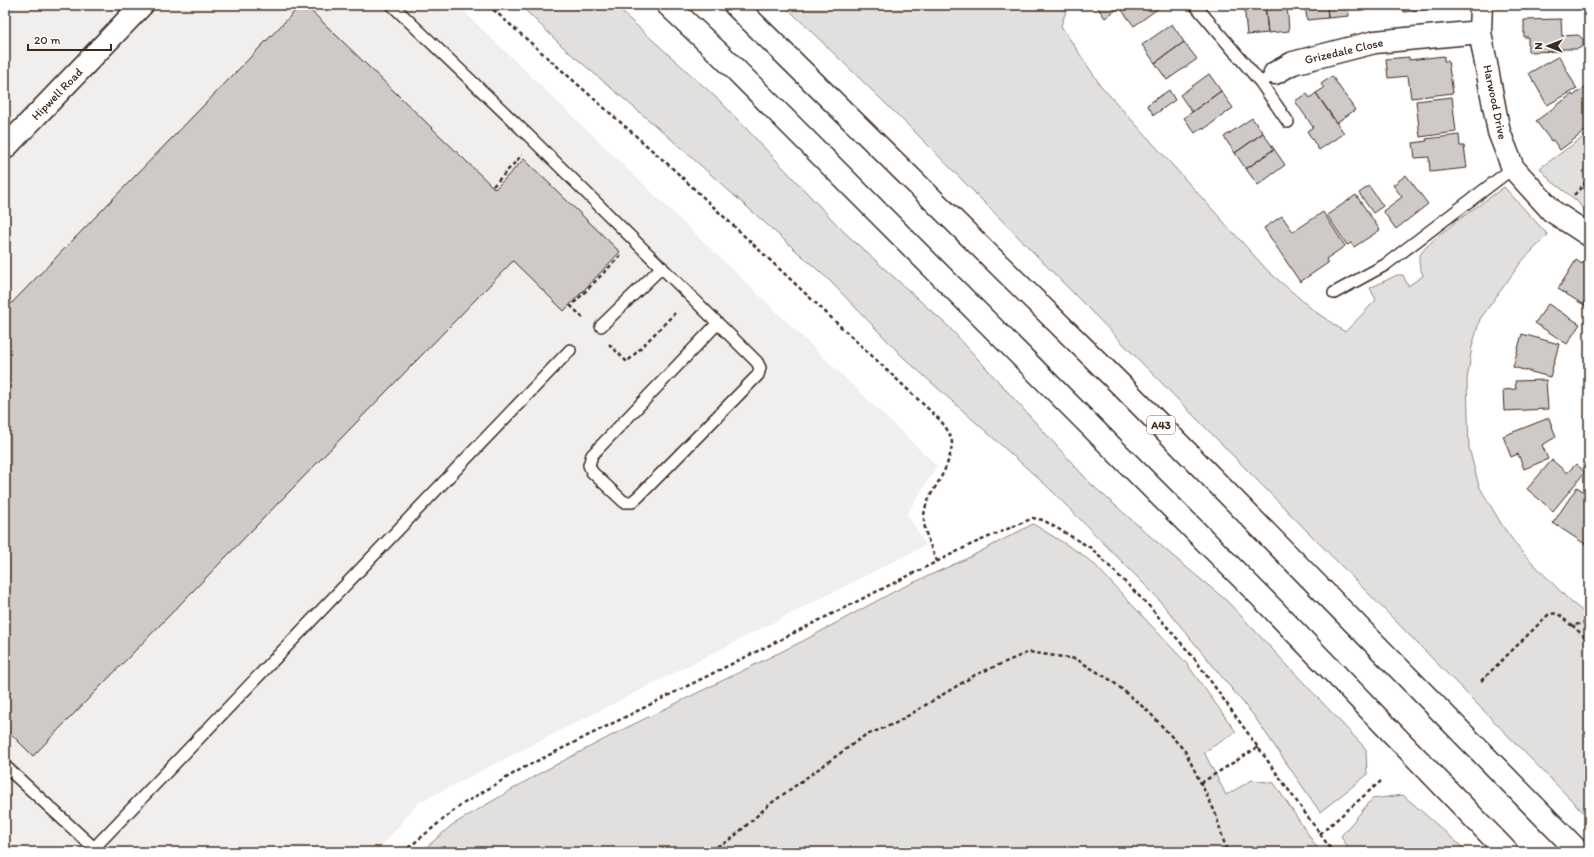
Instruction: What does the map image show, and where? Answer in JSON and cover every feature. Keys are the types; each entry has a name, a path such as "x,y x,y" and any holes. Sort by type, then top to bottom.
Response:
{"main road":[{"name":"Hipwell Road","path":"5,148 142,5"},
{"path":"668,5 723,57 1267,603 1507,852"},
{"name":"A43","path":"735,5 1121,385 1579,852"},
{"name":"Harwood Drive","path":"1481,5 1480,32 1499,132 1513,168 1552,211 1589,235"},
{"name":"Grizedale Close","path":"1268,78 1293,63 1374,42 1480,32"}],"lane":[{"path":"392,5 662,267 718,323 757,362 760,368 758,375 638,497 632,502 624,502 592,472 589,465 592,455 718,323"},
{"path":"1195,5 1268,78 1288,122"},
{"path":"1334,293 1385,265 1513,168"},
{"path":"602,326 662,267"},
{"path":"5,766 94,848 570,350"}],"path":[{"path":"488,5 671,167 940,420 948,430 952,443 938,484 927,499 924,518 928,540 937,562"},
{"path":"493,186 522,155 528,160"},
{"path":"588,323 571,306 623,252"},
{"path":"605,339 627,362 675,313"},
{"path":"403,852 461,805 523,768 937,562 1033,518 1043,520 1060,528 1091,548 1149,606 1194,658 1333,852"},
{"path":"1481,681 1548,615 1553,613 1560,614 1589,641"},
{"path":"1572,625 1581,624 1589,620"},
{"path":"704,852 729,841 770,804 864,736 896,723 975,675 1029,652 1076,659 1112,681 1149,712 1185,751 1215,812 1227,852"},
{"path":"1201,782 1258,747"},
{"path":"1320,834 1381,781"}],"shaded area":[{"path":"5,5 457,5 937,466 907,514 926,545 418,803 377,852 5,852"},
{"path":"520,5 614,5 721,102 844,232 949,327 1092,485 1227,601 1366,749 1367,775 1320,812 1254,716 1155,595 1049,488 903,357 829,280 671,139 563,47"},
{"path":"784,5 1068,5 1061,26 1101,86 1268,271 1313,310 1345,332 1376,300 1370,288 1397,275 1403,275 1408,286 1423,276 1419,260 1420,255 1425,248 1434,239 1504,187 1548,235 1522,261 1480,319 1472,347 1467,380 1469,448 1479,486 1502,525 1520,550 1571,602 1589,616 1589,818 917,134"},
{"path":"1589,133 1589,217 1577,201 1550,180 1540,168"},
{"path":"1033,524 1080,553 1095,565 1187,664 1236,732 1204,752 1226,795 1252,780 1274,783 1320,852 421,852 452,825 540,773 626,728 803,641 897,590 968,558"},
{"path":"1403,795 1468,852 1350,852 1341,836 1372,799"}],"building":[{"path":"301,5 305,5 495,189 524,159 620,252 564,311 513,261 33,756 5,728 5,310"},
{"path":"1096,5 1127,5 1121,9 1120,7 1105,18"},
{"path":"1127,5 1163,5 1134,26 1121,9"},
{"path":"1244,5 1265,5 1268,33 1247,35"},
{"path":"1265,5 1287,5 1289,31 1268,33"},
{"path":"1305,5 1327,5 1328,18 1307,20"},
{"path":"1327,5 1348,5 1349,16 1328,18"},
{"path":"1403,5 1438,5 1438,8 1404,12"},
{"path":"1561,19 1562,36 1578,35 1583,39 1583,46 1578,49 1562,49 1562,51 1528,52 1528,37 1524,37 1524,20"},
{"path":"1172,24 1184,42 1155,63 1142,45"},
{"path":"1184,42 1197,59 1167,80 1155,63"},
{"path":"1444,56 1444,61 1448,61 1453,93 1411,98 1408,76 1388,78 1386,59 1409,57 1409,60"},
{"path":"1559,56 1577,89 1547,105 1529,73"},
{"path":"1209,74 1221,91 1192,112 1180,95"},
{"path":"1332,76 1355,110 1336,123 1316,93 1324,88 1321,84"},
{"path":"1586,86 1589,90 1589,128 1560,150 1536,121 1572,94 1573,96"},
{"path":"1169,90 1175,100 1154,115 1147,105"},
{"path":"1221,91 1233,108 1204,129 1203,127 1195,133 1184,118"},
{"path":"1316,93 1344,133 1319,150 1307,131 1313,127 1295,101 1307,94 1310,98"},
{"path":"1452,97 1456,132 1420,137 1416,101"},
{"path":"1252,118 1263,133 1235,153 1224,137"},
{"path":"1263,133 1274,149 1246,169 1235,153"},
{"path":"1459,135 1460,146 1464,146 1467,168 1430,172 1429,157 1415,158 1413,143 1427,141 1426,139"},
{"path":"1274,149 1285,165 1258,185 1246,169"},
{"path":"1406,175 1428,204 1396,229 1383,211 1402,197 1393,185"},
{"path":"1369,186 1383,206 1373,213 1359,193"},
{"path":"1356,195 1380,230 1354,247 1351,243 1347,245 1327,215"},
{"path":"1323,212 1345,246 1326,259 1328,263 1300,282 1264,228 1282,216 1293,232"},
{"path":"1576,260 1582,264 1584,261 1589,264 1589,308 1558,289"},
{"path":"1548,304 1580,324 1567,344 1535,323"},
{"path":"1522,334 1559,344 1550,377 1513,367"},
{"path":"1546,380 1548,409 1504,411 1503,390 1516,389 1515,381"},
{"path":"1549,418 1556,437 1542,445 1548,459 1524,469 1518,454 1511,457 1503,436"},
{"path":"1552,460 1567,473 1576,464 1585,472 1553,511 1527,489"},
{"path":"1577,487 1589,495 1589,538 1585,544 1553,523"},
{"path":"5,846 12,852 5,852"}]}
